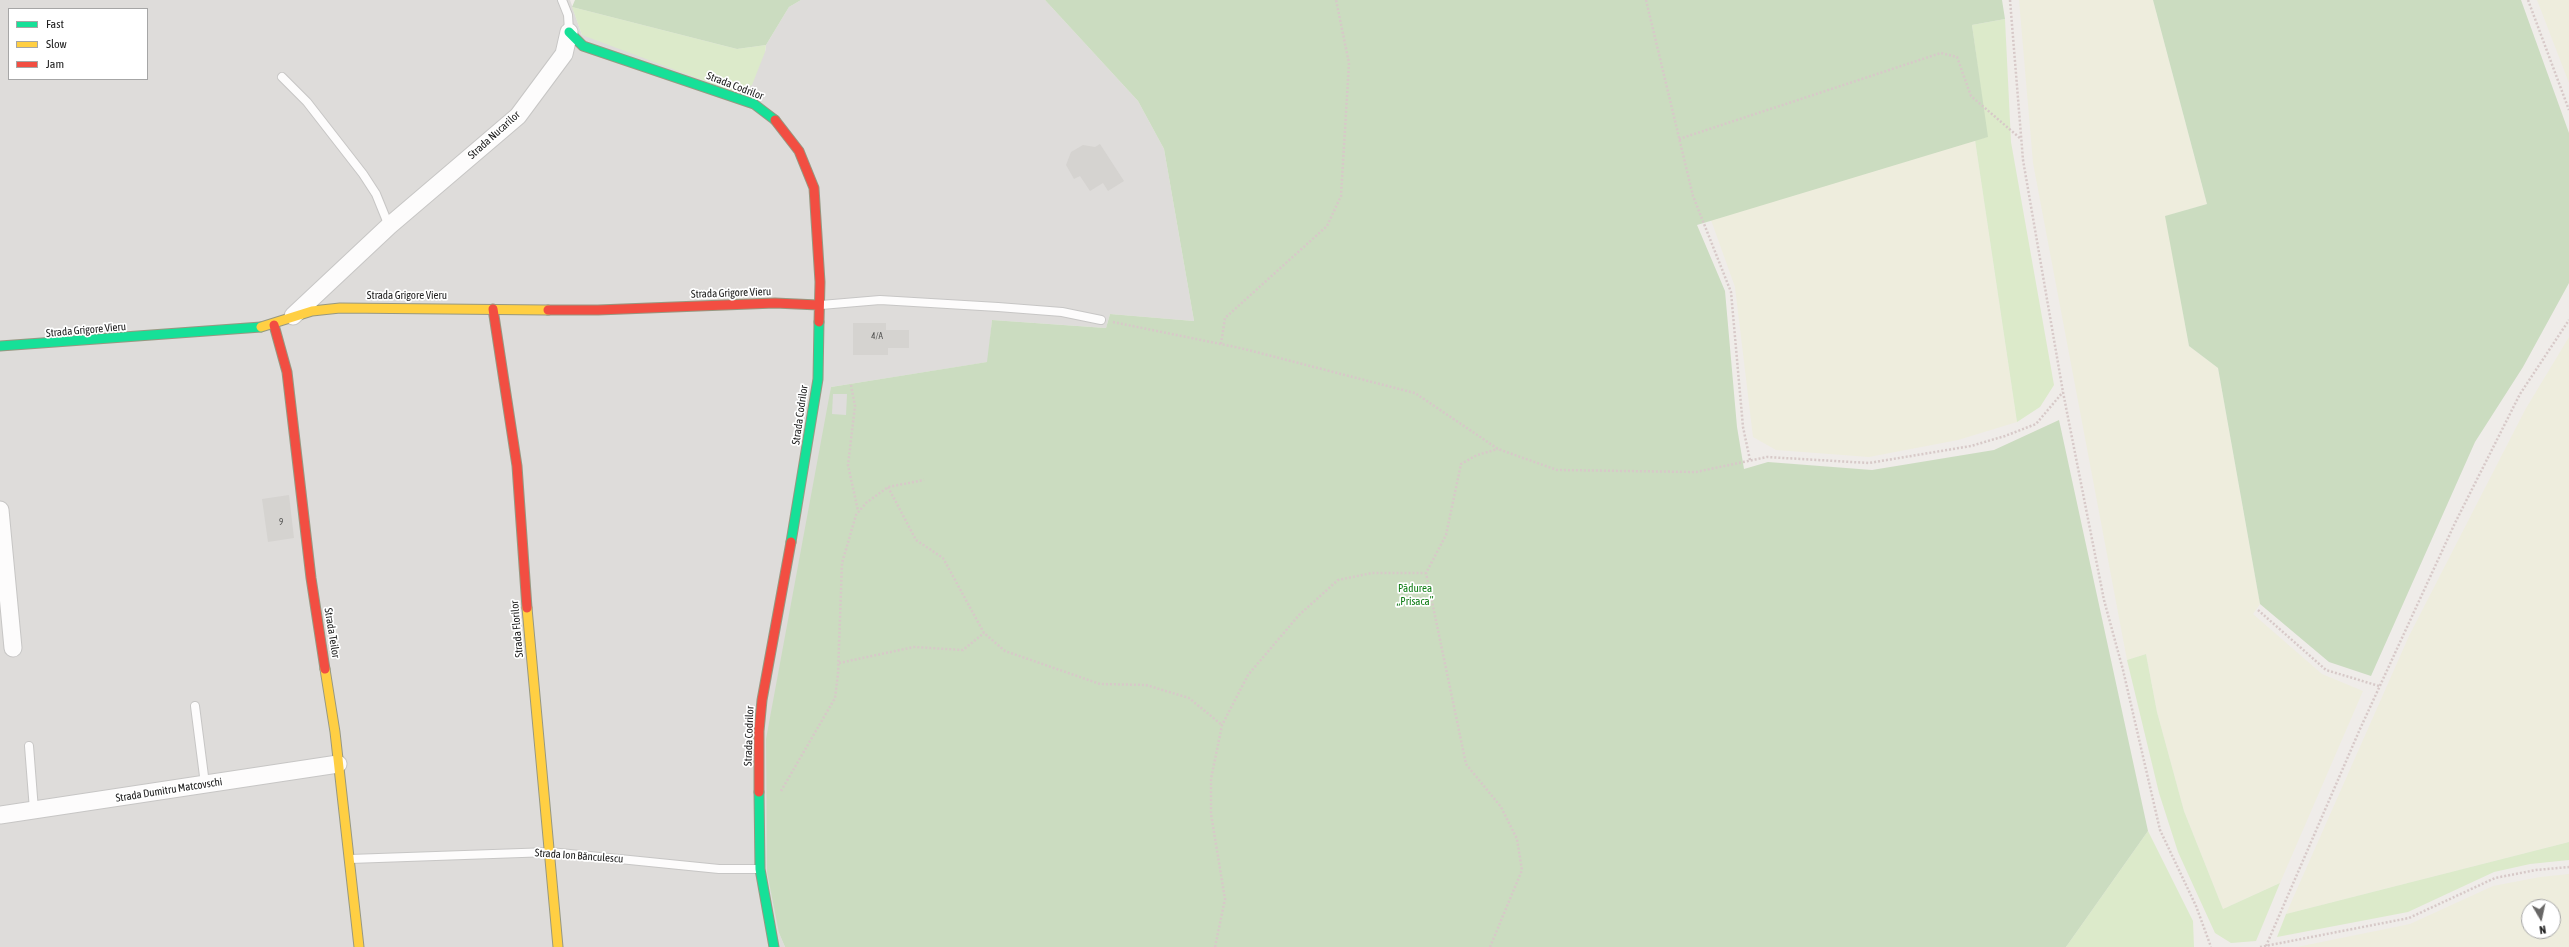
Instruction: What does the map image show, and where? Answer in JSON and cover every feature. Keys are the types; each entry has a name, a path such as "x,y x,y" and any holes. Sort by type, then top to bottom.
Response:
{"street":[{"name":"Strada Nucarilor","path":"293,316 389,226 518,116 564,54 569,32"},
{"name":"Strada Codrilor","path":"569,32 582,46 754,104 771,116 785,130 799,151 814,188 820,282 818,305 818,379 803,477 762,700 758,731 760,869 762,895 774,947"},
{"name":"Strada Grigore Vieru","path":"0,346 251,330 274,324 293,316 340,308 598,310 775,302 818,305"},
{"name":"Strada Florilor","path":"493,309 516,466 558,947"},
{"name":"Strada Teilor","path":"274,324 287,372 311,578 338,764 358,947"},
{"path":"0,510 13,648"},
{"name":"Strada Dumitru Matcovschi","path":"0,815 338,764"}],"lane":[{"name":"Strada Nucarilor","path":"562,0 568,15 569,32"},
{"path":"282,77 308,102 363,174 376,194 389,226"},
{"path":"818,305 880,300 998,306 1062,312 1101,320"},
{"path":"195,706 205,784"},
{"path":"29,746 34,810"},
{"name":"Strada Ion Bănculescu","path":"349,859 550,852 719,869 760,869"}],"path":[{"path":"1222,344 1226,318 1327,226 1341,196 1349,63 1336,0"},
{"path":"1646,0 1692,196 1731,292 1743,427 1750,460"},
{"path":"2010,0 2023,160 2063,392 2104,600 2123,670 2160,830 2196,906 2212,947"},
{"path":"2528,0 2569,110"},
{"path":"1679,139 1941,53 1957,58 1970,96 2022,140"},
{"path":"1101,320 1222,344 1415,393 1498,449 1557,470 1696,472 1767,457 1869,464 1971,446 2005,436 2036,424 2063,392"},
{"path":"2266,946 2380,686 2455,523 2520,394 2569,320"},
{"path":"851,385 855,406 848,465 858,512"},
{"path":"1490,947 1522,870 1517,839 1501,807 1466,764 1426,573 1446,535 1460,464 1477,455 1498,449"},
{"path":"780,793 835,698 839,663 842,563 858,512 866,503 888,487 924,480"},
{"path":"888,487 916,540 943,558 984,633 1005,651 1100,684 1146,685 1189,698 1222,725"},
{"path":"1215,947 1225,900 1211,814 1211,779 1222,725 1248,675 1299,615 1338,580 1372,573 1426,573"},
{"path":"2258,610 2326,670 2380,686"},
{"path":"839,663 914,647 963,650 984,633"},
{"path":"2260,947 2409,918 2495,878 2536,870 2569,867"}],"shaded area":[{"path":"0,0 570,0 582,35 765,52 766,45 789,7 801,0 1045,0 1138,101 1164,149 1194,321 1110,314 1106,328 992,320 988,362 831,387 779,933 785,947 0,947"},
{"path":"2019,0 2153,0 2207,204 2166,216 2189,346 2218,368 2260,604 2253,614 2322,674 2363,691 2280,883 2223,909 2184,811 2157,712 2146,654 2127,660 2033,163"},
{"path":"2537,0 2569,0 2569,83"},
{"path":"1975,140 2017,422 1958,440 1869,457 1776,450 1753,437 1735,287 1711,220"},
{"path":"2569,337 2569,842 2286,914 2409,636 2525,410"},
{"path":"833,394 847,394 846,415 832,414"},
{"path":"2569,874 2569,947 2297,947 2410,924 2493,886 2540,877"}],"green space":[{"path":"575,0 801,0 789,7 766,45 737,49 572,7"},
{"name":"Pădurea „Prisaca”","path":"1045,0 2002,0 2005,19 1972,25 1988,137 1697,225 1725,291 1737,427 1744,469 1768,462 1872,470 1994,450 2059,420 2148,831 2066,947 785,947 779,933 767,872 766,739 831,387 987,362 992,320 1106,328 1110,314 1194,321 1164,149 1138,101"},
{"path":"2153,0 2521,0 2569,133 2569,283 2523,367 2475,442 2371,676 2329,662 2260,604 2218,368 2189,346 2165,216 2207,204"},
{"path":"572,7 737,49 766,45 765,52 752,85 737,93 582,35"},
{"path":"2005,19 2011,142 2054,385 2040,407 2017,422 1975,140 1987,137 1972,25"},
{"path":"2146,654 2157,712 2184,811 2223,909 2280,883 2256,941 2231,943 2215,933 2178,852 2159,793 2127,660"},
{"path":"2148,831 2193,921 2194,947 2066,947"},
{"path":"2569,842 2569,860 2530,864 2494,872 2408,912 2277,937 2286,914"}],"building":[{"path":"1100,144 1124,181 1108,191 1103,183 1090,191 1080,176 1074,179 1066,165 1071,152 1083,145 1095,147"},
{"path":"853,323 886,323 886,330 909,330 909,348 888,348 888,355 853,355"},
{"path":"289,495 294,538 268,542 262,499"}],"traffic: fast":[{"path":"569,32 583,46 754,104 775,120"},
{"path":"791,542 818,379 819,322"},
{"path":"0,346 261,327"},
{"path":"759,792 760,869 774,947"}],"traffic: slow":[{"path":"261,327 312,311 340,308 548,310"},
{"path":"527,608 558,947"},
{"path":"325,669 335,732 359,947"}],"traffic: jam":[{"path":"775,120 799,151 814,188 820,282 819,322"},
{"path":"548,310 598,310 775,303 818,305"},
{"path":"493,309 517,466 527,608"},
{"path":"274,325 287,372 311,578 325,669"},
{"path":"759,792 759,731 762,700 791,542"}]}
